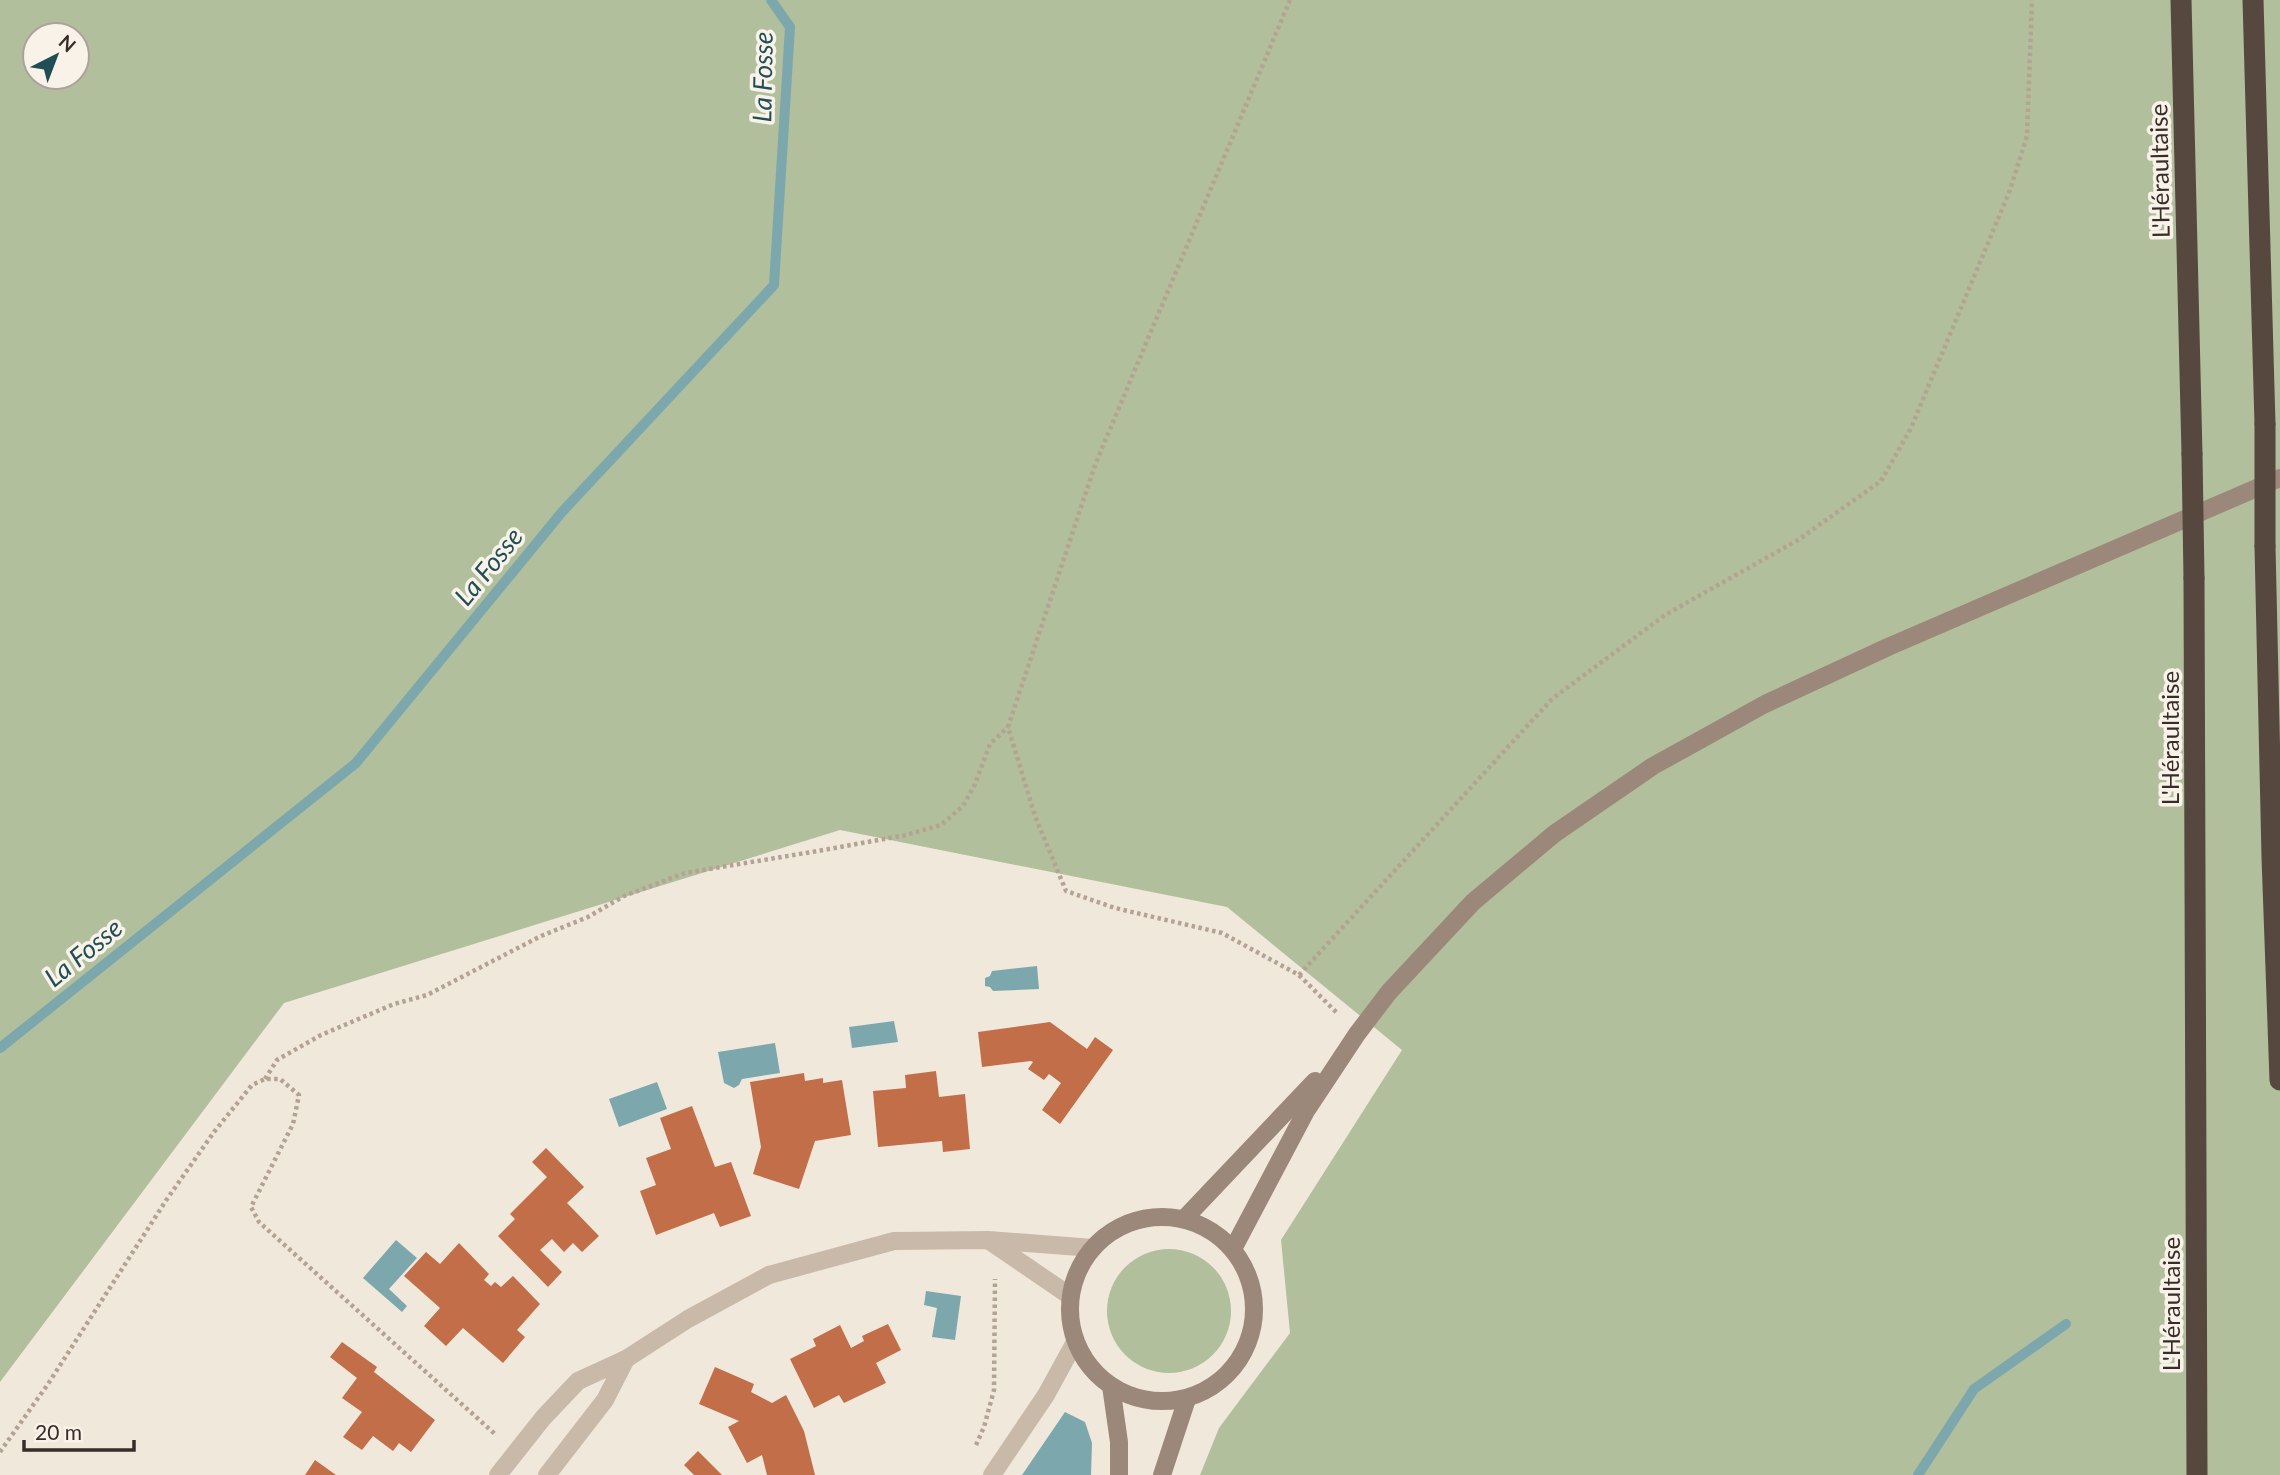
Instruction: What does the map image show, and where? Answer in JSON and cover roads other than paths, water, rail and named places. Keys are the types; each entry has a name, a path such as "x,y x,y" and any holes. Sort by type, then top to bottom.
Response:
{"highway":[{"name":"L'Héraultaise","path":"2181,0 2192,454 2197,1475"},
{"path":"2253,0 2265,424 2264,546 2280,1080"}],"street":[{"path":"1233,1249 1306,1111 1357,1034 1389,992 1474,902 1555,834 1653,766 1765,704 1888,646 2280,478"},
{"path":"1184,1219 1277,1124 1357,1034"},
{"path":"1159,1217 1184,1219 1210,1230 1233,1249 1247,1272 1254,1297 1254,1324 1246,1349 1232,1371 1211,1388 1187,1399 1161,1402 1135,1398 1111,1386 1090,1367 1075,1342 1070,1320 1070,1296 1078,1270 1093,1248 1112,1232 1134,1221 1159,1217"},
{"path":"498,1475 578,1381 626,1359 688,1319 769,1275 894,1241 988,1240 1093,1248"},
{"path":"988,1240 1070,1296"},
{"path":"992,1475 1046,1395 1075,1342"},
{"path":"547,1475 605,1400 626,1359"},
{"path":"1111,1386 1119,1442 1119,1475"},
{"path":"1162,1475 1187,1399"}],"water":[{"path":"1037,966 1039,989 993,991 985,986 985,978 990,976 992,971"},
{"path":"894,1021 898,1042 852,1048 849,1027"},
{"path":"775,1043 780,1073 742,1079 734,1088 724,1083 718,1052"},
{"path":"657,1082 667,1109 619,1127 609,1099"},
{"path":"396,1240 417,1258 389,1289 407,1306 402,1312 363,1278"},
{"path":"926,1291 961,1296 955,1340 932,1337 937,1308 924,1305"},
{"path":"1065,1412 1085,1422 1092,1443 1091,1475 1022,1475"}],"waterway":[{"name":"La Fosse","path":"0,1048 356,763 562,512 774,285 790,27 771,0"},
{"path":"1918,1475 1974,1389 2066,1324"}]}
